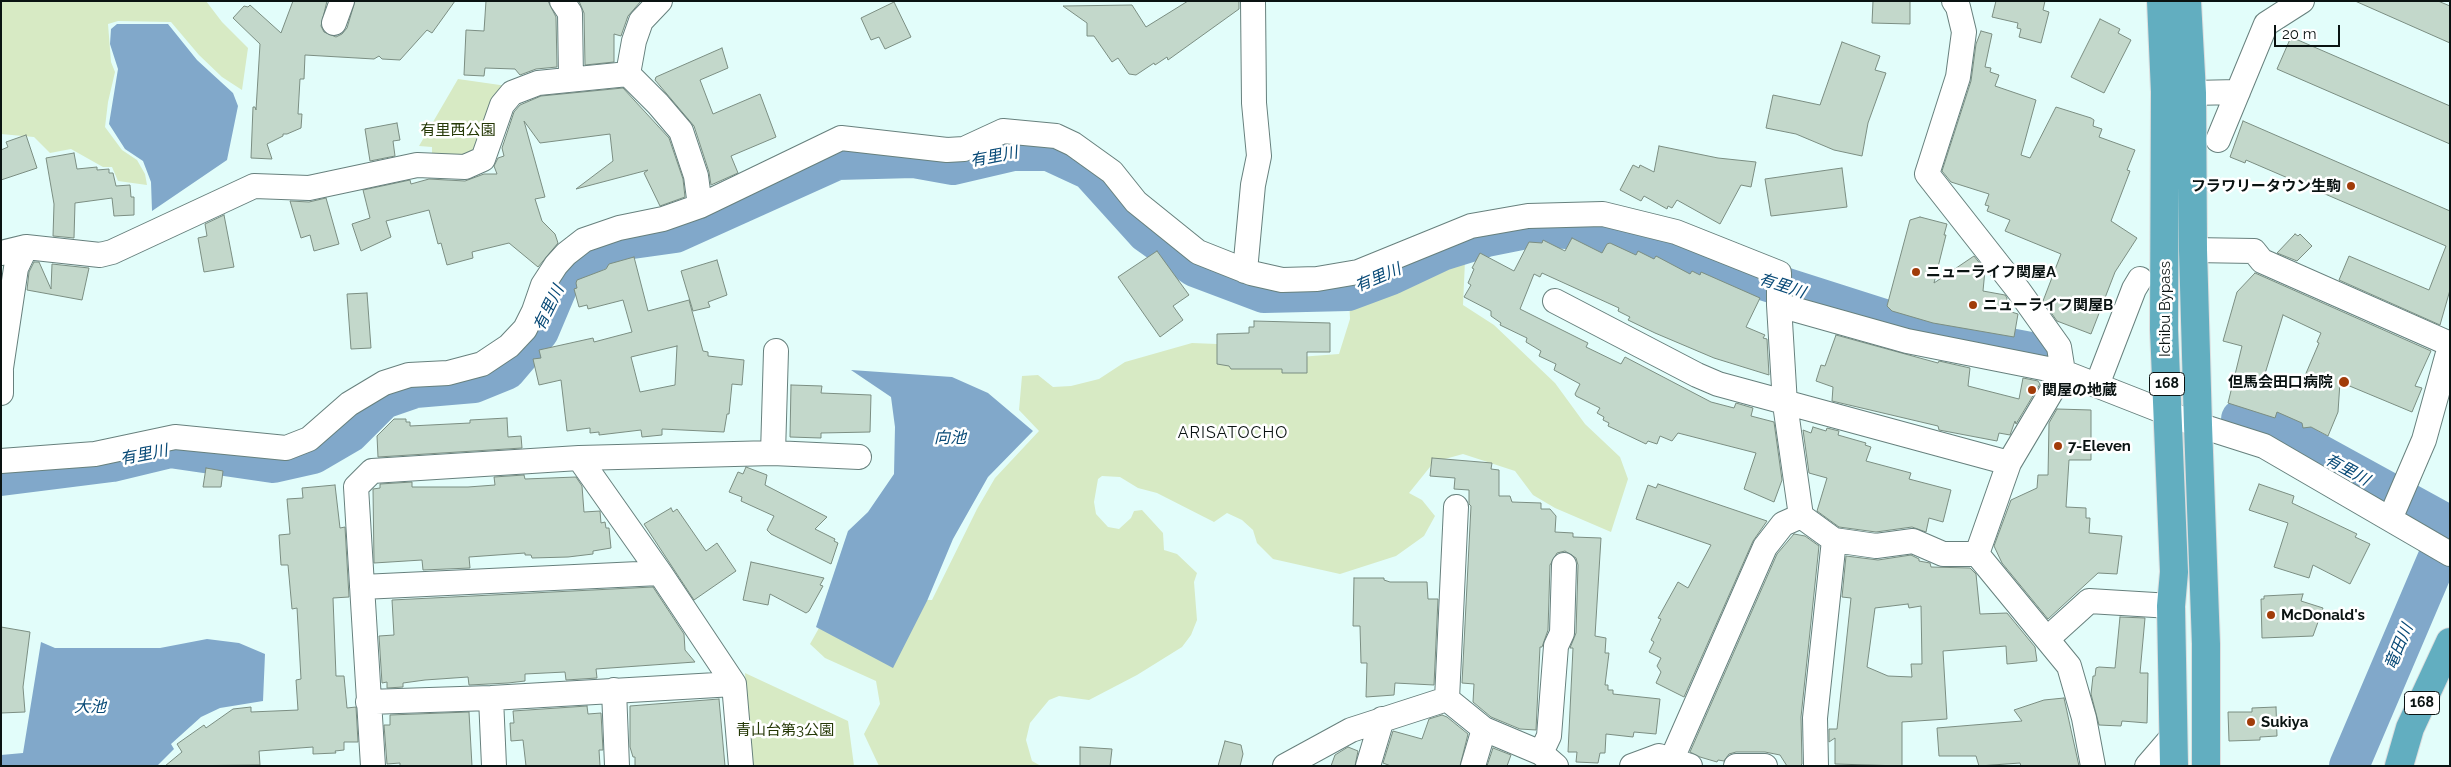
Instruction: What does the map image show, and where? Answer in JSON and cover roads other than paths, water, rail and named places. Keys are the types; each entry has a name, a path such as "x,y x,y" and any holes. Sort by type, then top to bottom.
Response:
{"highway":[{"name":"Ichibu Bypass","path":"2161,1 2165,92 2164,329 2169,413 2174,572 2171,606 2174,766"},
{"name":"Ichibu Bypass","path":"2187,1 2192,93 2192,250 2206,644 2206,766"},
{"name":"168","path":"2399,766 2410,728 2450,642"}],"street":[{"path":"562,1 570,13 570,79"},
{"path":"628,74 634,41 641,21 660,1"},
{"path":"1246,271 1253,185 1259,156 1254,103 1253,1"},
{"path":"1954,1 1958,7 1964,32 1958,77 1927,174 2019,291 2059,347 2063,372 2009,463 1977,554"},
{"path":"2218,140 2266,24 2302,1"},
{"path":"1,253 26,247 100,255 125,247 254,186 309,188 417,165 465,167 483,159 502,105 512,93 538,83 628,74 658,104 681,131 696,176 700,206"},
{"path":"2192,93 2238,92"},
{"path":"1,461 95,454 175,437 286,448 293,446 310,439 349,404 384,383 409,375 448,373 482,364 509,346 525,329 534,311 543,285 556,265 566,254 584,240 619,228 663,219 700,206 841,138 947,150 964,149 1003,131 1056,136 1073,144 1112,172 1136,202 1198,252 1246,271 1282,280 1317,279 1358,272 1471,226 1528,216 1603,214 1676,232 1779,274 1785,404 1800,516 1834,540 1876,546 1913,541 1943,554 1977,554"},
{"path":"1,392 1,369 16,268 26,247"},
{"path":"2192,250 2254,251 2262,261 2450,345 2424,440 2395,522"},
{"path":"2098,385 2134,290 2140,279"},
{"path":"1555,301 1697,375 1718,384 1785,404 2009,463"},
{"path":"1779,305 1907,341 2063,372 2198,425 2264,446 2450,554"},
{"path":"773,453 776,351"},
{"path":"373,766 356,486 372,471 579,458 773,453 859,458"},
{"path":"579,458 660,573 734,684 742,766"},
{"path":"1447,699 1456,507"},
{"path":"1632,766 1659,756 1681,763 1766,547 1783,524 1800,516"},
{"path":"1816,766 1815,718 1834,540"},
{"path":"1977,554 2069,666 2084,718 2093,766"},
{"path":"1447,699 1484,729 1549,759 1556,646 1562,633 1564,565"},
{"path":"362,587 660,573"},
{"path":"2046,639 2090,601 2171,606"},
{"path":"368,702 491,698 734,684"},
{"path":"614,690 617,766"},
{"path":"491,698 494,766"},
{"path":"1285,766 1351,730 1447,699"},
{"path":"1368,766 1382,719"},
{"path":"1473,766 1484,729"},
{"path":"2146,766 2172,737"},
{"path":"1736,766 1765,766"}],"water":[{"path":"117,24 168,24 197,60 233,93 238,106 227,160 152,211 151,182 143,161 125,149 109,124 118,69 110,44 111,29"},
{"name":"向池","path":"851,370 952,377 988,393 1033,431 988,477 953,539 927,601 893,668 816,627 848,531 868,512 894,474 895,427 891,397"},
{"name":"大池","path":"207,639 239,643 265,654 263,701 220,708 201,717 171,744 174,749 157,766 1,766 1,755 23,753 41,642 55,648 160,648"}],"waterway":[{"name":"有里川","path":"1,476 112,462 170,448 273,463 313,454 349,433 383,399 415,388 474,383 506,370 539,331 558,286 574,265 596,251 625,240 675,233 837,160 914,158 953,165 1013,151 1049,151 1090,170 1147,233 1195,267 1264,293 1348,291 1391,275 1442,251 1487,237 1537,227 1582,230 1646,243 1925,332 2051,356"},
{"name":"有里川","path":"2241,419 2278,433 2308,448 2450,526"},
{"name":"竜田川","path":"2349,766 2450,529"}],"place":[{"name":"フラワリータウン生駒","path":"2351,186"},
{"name":"ニューライフ関屋A","path":"1916,272"},
{"name":"ニューライフ関屋B","path":"1973,305"},
{"name":"但馬会田口病院","path":"2344,382"},
{"name":"関屋の地蔵","path":"2032,390"},
{"name":"7-Eleven","path":"2058,446"},
{"name":"McDonald's","path":"2271,615"},
{"name":"Sukiya","path":"2251,722"}],"district":[{"name":"ARISATOCHO","path":"1233,433"}],"park label":[{"name":"有里西公園","path":"458,130"},
{"name":"青山台第3公園","path":"785,730"}]}
